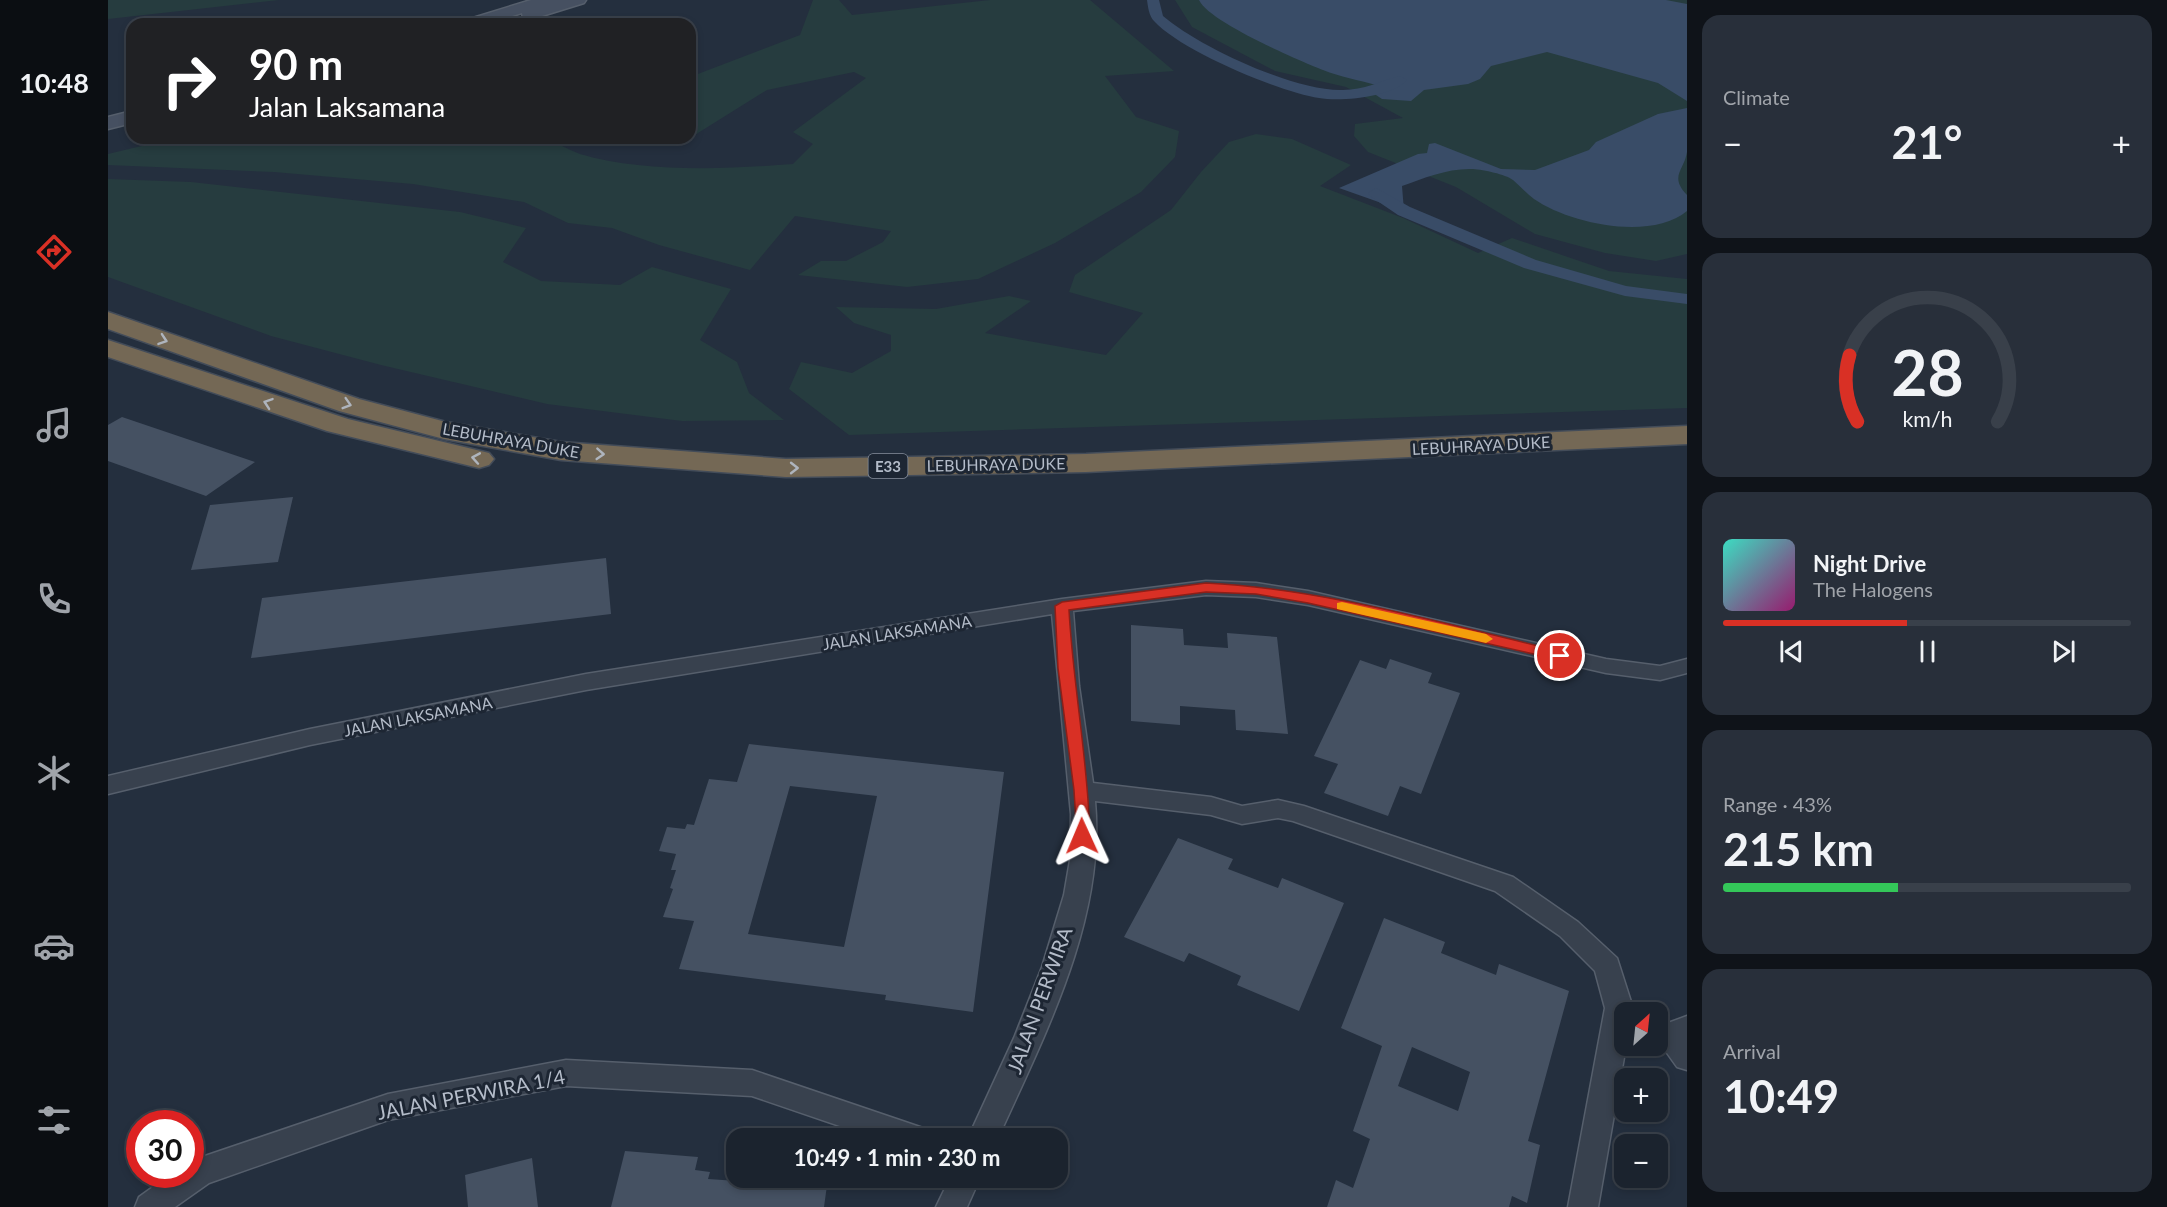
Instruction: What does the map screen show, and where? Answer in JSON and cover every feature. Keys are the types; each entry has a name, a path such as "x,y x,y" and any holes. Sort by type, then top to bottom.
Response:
{"highway":[{"name":"LEBUHRAYA DUKE","path":"108,320 349,405 444,430 561,451 786,468 1086,462 1687,435"},
{"name":"LEBUHRAYA DUKE","path":"108,348 330,425 431,450 543,470 789,491 1105,483 1687,456"}],"main road":[{"path":"489,18 548,0"},
{"path":"520,18 578,0"},
{"path":"108,114 126,110"},
{"path":"108,123 126,118"}],"street":[{"name":"JALAN LAKSAMANA","path":"108,785 310,737 586,682 1062,606 1206,588 1256,590 1308,598 1606,666 1660,673 1687,666"},
{"name":"JALAN PERWIRA","path":"988,1128 1024,1049 1062,947 1083,859 1081,790 1065,668 1062,606"},
{"path":"1081,790 1211,806 1242,815 1278,810 1295,812 1504,884 1569,929 1607,966 1619,1008 1583,1207"},
{"path":"1687,1028 1678,1031 1676,1046 1687,1058"},
{"name":"JALAN PERWIRA 1/4","path":"150,1207 199,1172 388,1107 566,1073 752,1083 883,1128"},
{"path":"951,1207 960,1188"}],"green space":[{"path":"108,0 279,0 108,19"},
{"path":"813,0 839,0 852,15 990,0 1090,0 1174,71 1105,76 1136,117 1179,131 1175,157 1141,192 1055,243 978,279 907,287 798,275 821,261 846,261 883,242 891,231 795,216 750,270 659,245 612,228 568,223 524,202 413,184 274,172 108,165 108,154 150,144 559,144 580,154 605,160 658,167 714,168 793,164 813,144 793,132 866,78 854,72 767,90 696,134 696,75 800,35"},
{"path":"1175,0 1687,0 1687,254 1656,261 1605,253 1535,234 1456,187 1368,152 1354,136 1355,124 1403,118 1346,87 1275,71 1192,27"},
{"path":"1256,134 1292,139 1351,165 1320,186 1403,218 1478,253 1512,238 1609,271 1687,279 1687,408 849,435 789,389 801,362 852,373 891,351 891,335 854,323 836,307 936,309 1009,296 1031,301 985,333 1106,355 1143,313 1069,292 1075,275 1171,210 1201,172 1229,142"},
{"path":"108,179 191,182 460,212 526,228 503,262 541,281 620,285 652,267 731,289 700,340 737,362 749,393 784,420 682,421 547,404 381,365 271,336 108,277"}],"water":[{"path":"1199,0 1666,0 1687,4 1687,101 1658,83 1547,52 1491,66 1480,79 1468,84 1424,90 1411,101 1382,99 1367,89 1376,85 1343,77 1275,49 1219,19"},
{"path":"1687,108 1687,152 1678,178 1687,195 1687,211 1672,220 1653,225 1610,226 1568,216 1534,199 1513,180 1478,170 1464,169 1445,172 1402,186 1404,211 1339,188 1418,154 1427,153 1429,144 1435,143 1501,169 1535,170 1589,150 1596,142 1658,114"}],"building":[{"path":"122,417 255,462 206,496 108,461 108,425"},
{"path":"293,497 278,562 191,570 210,505"},
{"path":"606,558 611,614 251,658 262,598"},
{"path":"1131,625 1183,629 1184,645 1228,648 1227,633 1277,637 1288,734 1236,730 1235,710 1180,706 1180,725 1131,721"},
{"path":"1390,659 1432,673 1428,683 1460,693 1421,794 1400,786 1388,816 1324,793 1338,764 1314,756 1360,660 1386,669"},
{"path":"749,744 1004,772 973,1012 885,1000 886,995 679,969 694,921 663,917 673,889 670,888 676,870 671,870 676,854 659,851 667,827 685,829 687,824 694,825 709,779 737,782","holes":["790,786 877,796 844,947 748,934"]},
{"path":"1178,838 1233,859 1228,869 1278,888 1282,878 1344,903 1299,1011 1237,985 1241,976 1189,953 1184,962 1124,937"},
{"path":"1384,918 1445,942 1441,953 1496,975 1499,964 1569,991 1528,1141 1540,1145 1527,1203 1512,1196 1509,1207 1327,1207 1336,1180 1353,1188 1370,1139 1353,1131 1382,1046 1341,1028","holes":["1412,1047 1470,1072 1458,1111 1398,1086"]},
{"path":"625,1151 698,1157 695,1170 710,1172 708,1179 726,1180 726,1188 827,1188 824,1207 611,1207"},
{"path":"532,1158 538,1207 468,1207 465,1175"}],"waterway":[{"path":"1153,0 1158,18 1186,39 1234,63 1285,84 1320,94 1341,95 1372,91 1400,80"},
{"path":"1376,193 1404,211 1530,264 1625,291 1687,299"}],"slow traffic":[{"path":"1342,606 1486,639"}],"route":[{"path":"1082,836 1081,790 1065,668 1062,606 1206,588 1256,590 1308,598 1560,656"}]}
